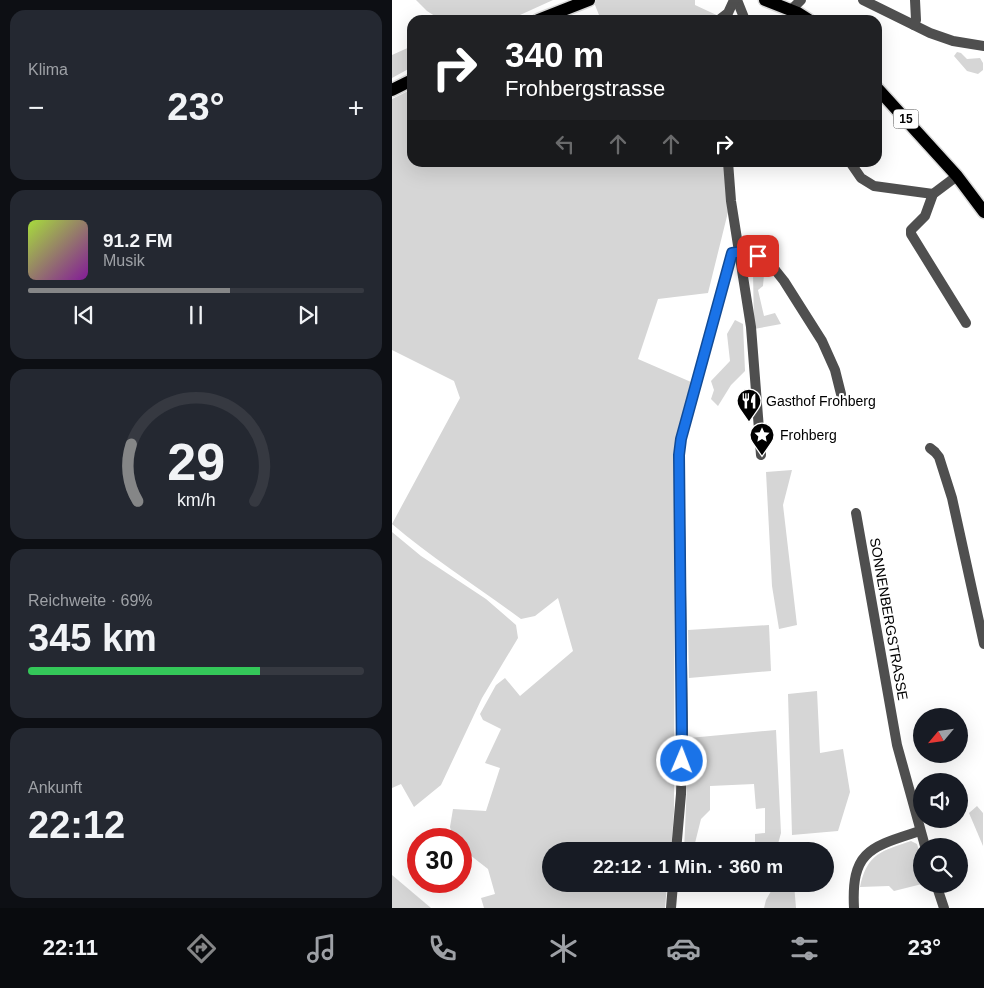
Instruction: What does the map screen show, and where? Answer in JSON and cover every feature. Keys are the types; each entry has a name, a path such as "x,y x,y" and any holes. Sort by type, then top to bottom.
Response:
{"main road":[{"path":"551,15 589,0"},
{"path":"764,0 800,15"},
{"path":"392,90 407,82"},
{"name":"15","path":"882,94 957,176 984,212"}],"street":[{"path":"725,15 735,0"},
{"path":"735,0 742,15"},
{"path":"790,10 801,0"},
{"path":"863,0 914,25 953,41 984,46"},
{"path":"914,25 916,20 915,0"},
{"path":"728,167 731,201 740,251 754,356 761,455"},
{"path":"853,167 861,178 874,186 933,194"},
{"path":"957,176 933,194 925,216 911,230 911,234 966,323"},
{"path":"677,842 681,794 683,729 679,455 681,439 732,253 748,251 758,256 776,271 784,281 822,342 834,370 841,394"},
{"path":"930,448 939,457 952,498 978,594 984,644"},
{"name":"SONNENBERGSTRASSE","path":"856,513 897,746 922,838"},
{"path":"854,908 853,891 858,864 876,846 920,831"},
{"path":"671,908 672,892"},
{"path":"939,893 944,908"}],"shaded area":[{"path":"416,0 553,0 520,15 433,15"},
{"path":"593,0 695,0 695,5 717,15 599,15"},
{"path":"407,48 407,70 392,78 392,55"},
{"path":"957,52 967,59 980,58 983,63 983,70 978,74 967,71 954,56"},
{"path":"407,92 407,167 726,167 728,212 708,293 658,299 638,359 691,382 675,452 674,811 672,842 542,842 542,892 666,892 665,908 484,908 481,898 495,894 488,869 472,857 472,828 450,827 453,809 486,811 500,768 485,763 501,729 483,720 480,714 496,685 505,678 520,696 573,651 558,598 535,616 521,619 439,561 392,524 460,398 454,381 392,350 392,99"},
{"path":"753,271 764,274 763,286 758,290 764,316 775,313 781,324 754,329"},
{"path":"735,320 743,324 745,371 731,385 718,406 711,399 714,390 711,381 730,361 727,334"},
{"path":"792,470 783,505 797,625 779,629 772,586 766,472"},
{"path":"392,532 421,556 486,599 516,625 518,638 482,698 441,785 414,807 401,784 392,788"},
{"path":"769,625 771,671 689,678 688,630"},
{"path":"817,691 820,753 843,749 850,792 838,831 792,835 788,694"},
{"path":"776,730 781,833 778,842 755,842 755,834 765,833 765,808 756,809 754,784 710,786 710,810 701,819 695,842 684,842 689,738"},
{"path":"977,806 983,813 983,846 969,813"},
{"path":"911,841 913,842 913,886 894,891 889,886 860,887 867,867 872,860 877,855"},
{"path":"392,875 407,888 407,893 413,893 431,908 392,908"},
{"path":"770,892 795,892 796,908 764,908"}],"place":[{"name":"Gasthof Frohberg","path":"749,422"},
{"name":"Frohberg","path":"762,456"}],"route":[{"path":"682,761 679,455 681,439 732,253 748,251 758,256"}]}
